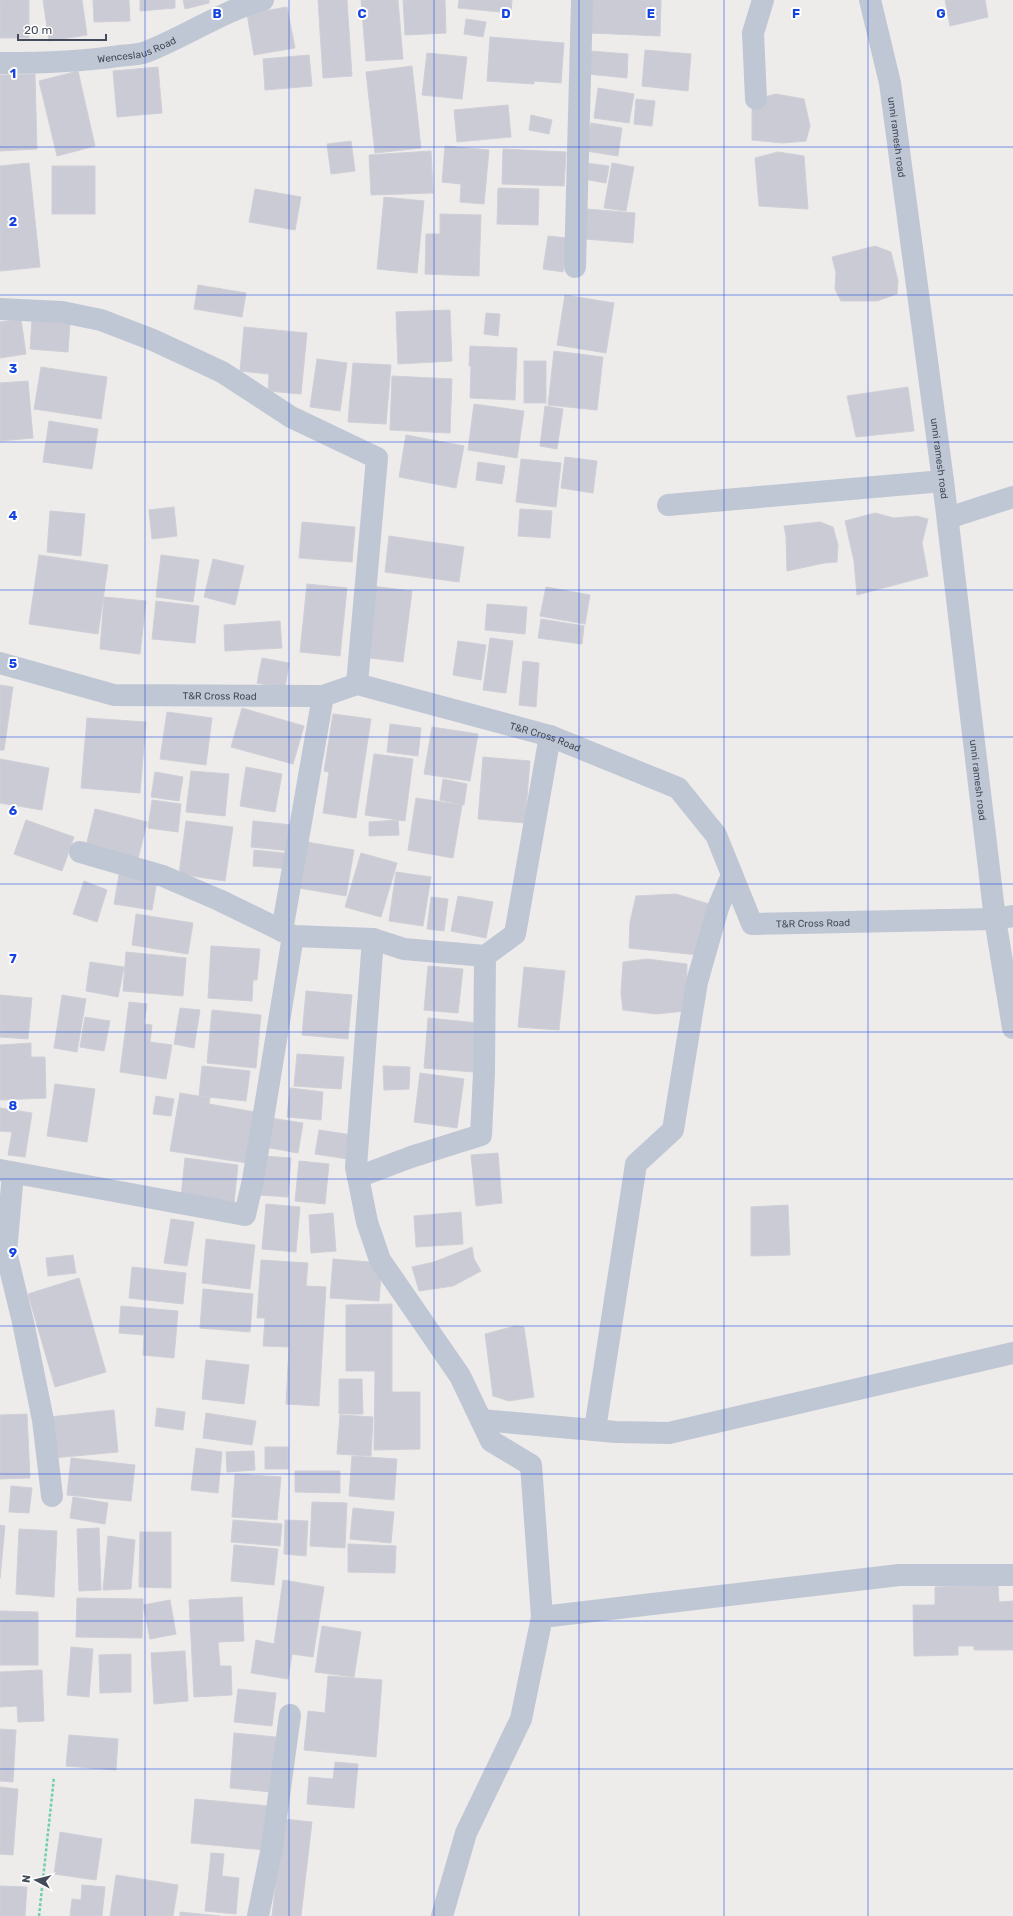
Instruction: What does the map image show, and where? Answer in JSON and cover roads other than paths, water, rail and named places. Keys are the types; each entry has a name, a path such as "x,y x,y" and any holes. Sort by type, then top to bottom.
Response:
{"street":[{"name":"Wenceslaus Road","path":"0,63 49,63 103,59 144,53 177,39 249,4 263,0"},
{"path":"575,267 582,0"},
{"path":"756,99 753,33 763,0"},
{"name":"unni ramesh road","path":"870,0 890,83 948,518 1004,918 1013,1028"},
{"path":"0,309 62,312 101,320 147,337 222,372 291,417 377,458 356,684"},
{"path":"668,505 943,481"},
{"path":"948,518 1013,497"},
{"name":"T&R Cross Road","path":"0,663 114,695 322,696 356,684 550,736 678,788 716,835 752,924 1004,918"},
{"path":"52,1496 43,1420 23,1322 3,1252 7,1172 245,1215 253,1180 322,696"},
{"path":"80,852 163,876 219,900 287,934 373,939 404,949 485,956 516,934 550,736"},
{"path":"595,1429 636,1164 673,1130 697,982 718,908 732,875"},
{"path":"373,939 356,1167 367,1222 380,1260 460,1376 491,1441 531,1465 542,1617 521,1719 466,1833 442,1916"},
{"path":"358,1177 411,1157 481,1135 484,1073 485,956"},
{"path":"481,1420 669,1433 1013,1353"},
{"path":"542,1617 899,1575 1013,1575"},
{"path":"258,1916 272,1847 290,1716"}]}
